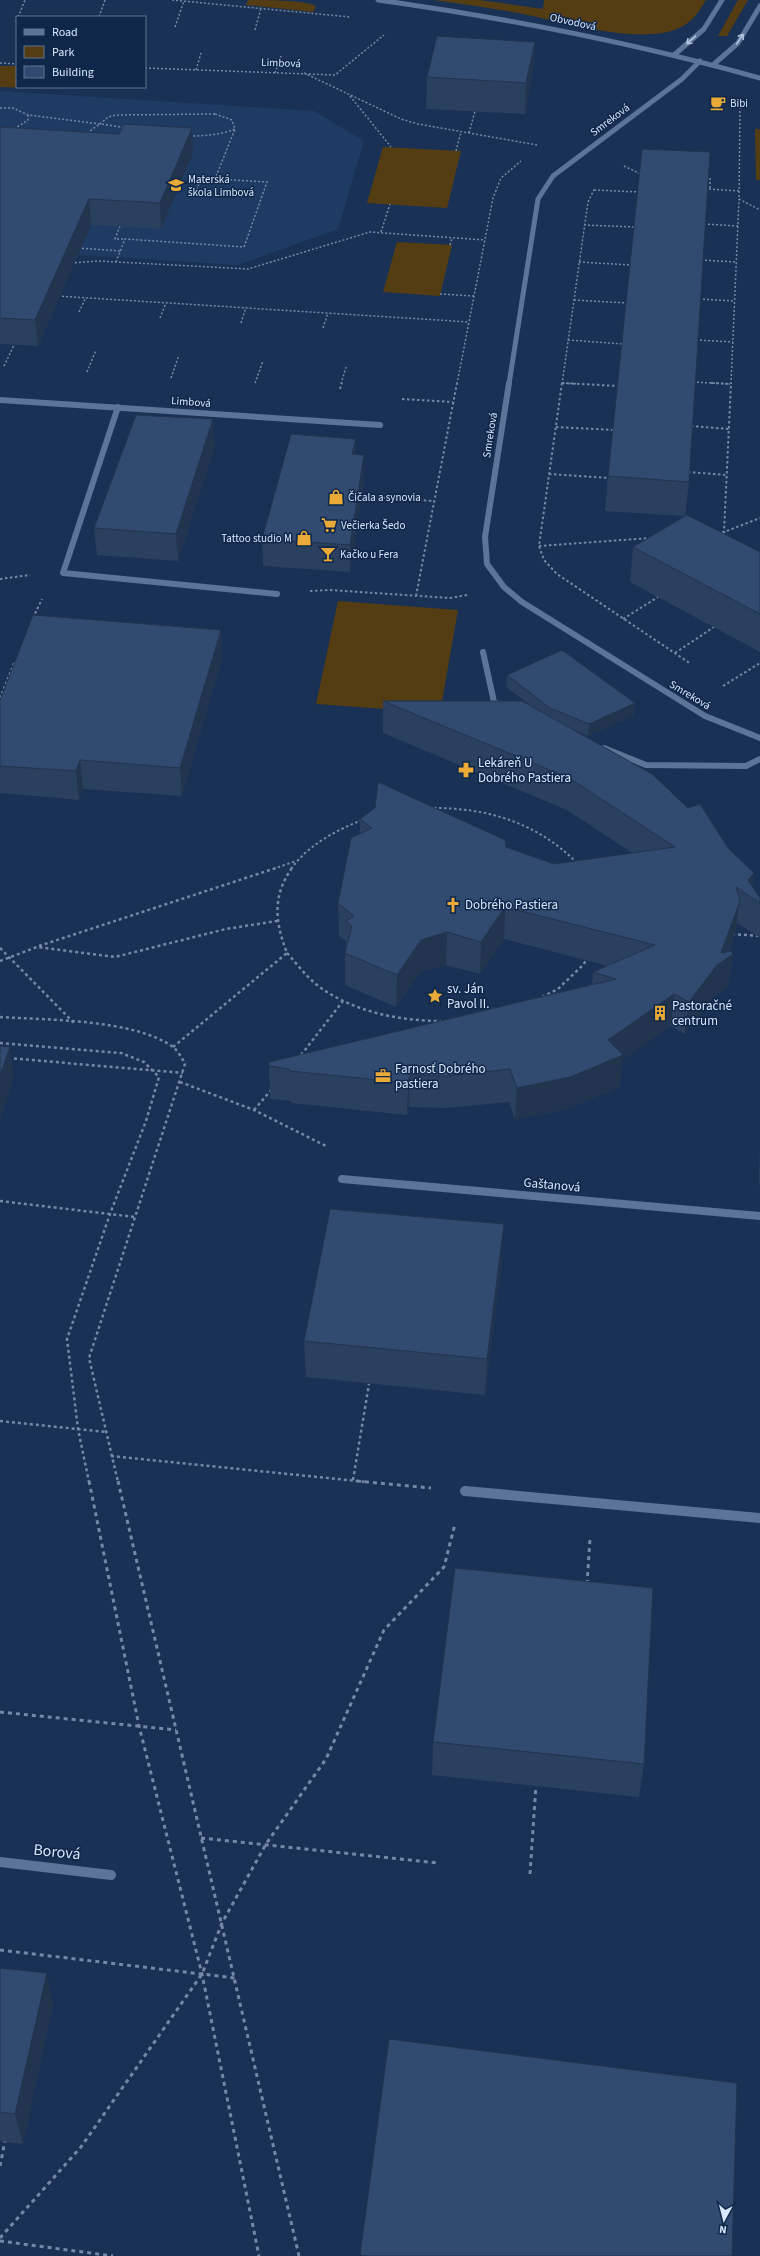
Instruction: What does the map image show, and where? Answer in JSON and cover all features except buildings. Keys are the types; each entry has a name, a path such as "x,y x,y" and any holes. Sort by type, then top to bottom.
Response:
{"street":[{"name":"Obvodová","path":"378,0 506,19 674,55 760,78"},
{"path":"674,55 704,29 722,0"},
{"path":"713,65 738,43 760,6"},
{"name":"Smreková","path":"700,62 682,79 553,176 538,199 485,537 487,564 504,587 522,602 705,716 760,738"},
{"name":"Limbová","path":"0,400 380,425"},
{"path":"118,407 63,573 278,594"},
{"path":"483,652 494,702 508,708"},
{"path":"595,744 646,765 746,766 760,760"},
{"name":"Gaštanová","path":"342,1179 760,1216"},
{"path":"464,1491 593,1504 760,1518"},
{"name":"Borová","path":"0,1862 111,1874"}],"path":[{"path":"18,16 25,0"},
{"path":"99,16 105,0"},
{"path":"172,0 353,18"},
{"path":"175,27 185,1"},
{"path":"255,30 261,8"},
{"name":"Limbová","path":"146,68 334,75 387,33"},
{"path":"196,70 201,53"},
{"path":"275,72 281,56"},
{"path":"0,63 16,64"},
{"path":"304,73 349,96 401,119 461,132 538,145 579,156"},
{"path":"349,96 391,147"},
{"path":"730,541 724,532 740,190 740,105"},
{"path":"0,108 12,108 28,115 207,136 229,133 235,129"},
{"path":"470,133 475,111"},
{"path":"85,134 108,117 116,114 215,114 232,120 235,125 235,129 215,179"},
{"path":"14,129 28,120 28,115"},
{"path":"140,133 142,129"},
{"path":"9,130 20,130"},
{"path":"456,151 461,132"},
{"path":"627,160 621,164 642,174 650,175"},
{"path":"120,226 114,238 244,247 267,182 202,178 194,197"},
{"path":"702,178 710,178 710,189"},
{"path":"596,186 588,202 584,225 539,546 544,560 557,574 693,666"},
{"path":"706,189 740,190"},
{"path":"594,190 639,192"},
{"path":"739,199 760,210"},
{"path":"381,232 390,204"},
{"path":"704,224 738,226"},
{"path":"584,225 635,228"},
{"path":"69,264 116,262 248,269 370,232 484,240"},
{"path":"450,245 452,238"},
{"path":"116,262 126,239"},
{"path":"73,248 121,251"},
{"path":"701,260 736,262"},
{"path":"579,262 631,265"},
{"path":"440,294 474,296"},
{"path":"54,295 469,322"},
{"path":"80,312 86,298"},
{"path":"699,299 734,301"},
{"path":"574,300 627,303"},
{"path":"160,318 166,303"},
{"path":"241,323 246,308"},
{"path":"323,328 328,313"},
{"path":"568,340 623,344"},
{"path":"696,340 733,342"},
{"path":"1,372 14,345"},
{"path":"85,378 96,350"},
{"path":"169,383 179,356"},
{"path":"254,389 263,361"},
{"path":"339,394 346,366"},
{"path":"694,382 731,384"},
{"path":"562,383 618,386"},
{"path":"691,426 729,429"},
{"path":"556,427 614,430"},
{"path":"688,472 727,475"},
{"path":"549,474 609,478"},
{"path":"353,496 434,501"},
{"path":"717,532 724,532 760,518"},
{"path":"539,546 655,537"},
{"path":"32,621 53,572 63,573"},
{"path":"0,579 24,576"},
{"path":"278,594 330,590 450,598 504,587"},
{"path":"623,619 658,597"},
{"path":"675,653 714,627"},
{"path":"0,698 18,656"},
{"path":"723,686 760,663"},
{"path":"717,682 728,690"},
{"path":"428,809 476,811 509,819 538,832 568,852 581,868"},
{"path":"366,819 343,827 317,842 297,861 283,882 276,906 278,929 287,953 310,979 343,1001 385,1015 431,1022 447,1021"},
{"path":"0,961 37,947 297,861"},
{"path":"37,947 115,957 226,929 277,921"},
{"path":"729,934 760,936"},
{"path":"0,948 75,1023"},
{"path":"173,1047 287,953"},
{"path":"539,998 558,989 584,964 587,957"},
{"path":"296,1061 343,1001"},
{"path":"0,1017 117,1027 148,1034 173,1047 186,1064 88,1358 300,2256"},
{"path":"0,1043 121,1053 144,1062 159,1077 146,1121 110,1214 67,1339 78,1429 139,1726 202,1974 259,2256"},
{"path":"0,1057 183,1073"},
{"path":"180,1082 254,1110 346,1156 342,1179"},
{"path":"254,1110 278,1083"},
{"path":"0,1201 135,1217"},
{"path":"353,1480 370,1384"},
{"path":"0,1421 106,1432"},
{"path":"0,2239 81,2147 202,1974 222,1922 266,1844 326,1759 384,1630 444,1567 464,1491 111,1456"},
{"path":"587,1586 593,1504"},
{"path":"0,1712 176,1730"},
{"path":"530,1874 537,1780"},
{"path":"201,1838 438,1863"},
{"path":"0,1950 234,1978"},
{"path":"0,2166 5,2142"},
{"path":"0,2239 113,2256"}],"shaded area":[{"name":"Materská škola Limbová","path":"0,91 314,111 364,141 338,229 238,265 0,250"}],"green space":[{"path":"248,0 294,1 316,6 313,12 246,5"},
{"path":"434,0 480,0 543,9 544,0 706,0 694,17 682,27 660,33 641,34 598,30 518,13"},
{"path":"738,0 748,0 727,36 718,36"},
{"path":"0,66 16,66 16,88 0,87"},
{"path":"755,129 760,129 760,180 756,180"},
{"path":"383,147 461,151 447,208 367,203"},
{"path":"397,242 452,245 440,296 383,292"},
{"path":"338,601 458,610 440,713 316,704"}],"place":[{"name":"Bibi","path":"718,103"},
{"name":"Materská škola Limbová","path":"176,185"},
{"name":"Čičala a synovia","path":"336,497"},
{"name":"Večierka Šedo","path":"329,525"},
{"name":"Tattoo studio M","path":"304,538"},
{"name":"Kačko u Fera","path":"328,554"},
{"name":"Lekáreň U Dobrého Pastiera","path":"466,770"},
{"name":"Dobrého Pastiera","path":"453,905"},
{"name":"sv. Ján Pavol II.","path":"435,996"},
{"name":"Pastoračné centrum","path":"660,1013"},
{"name":"Farnosť Dobrého pastiera","path":"383,1076"}]}
